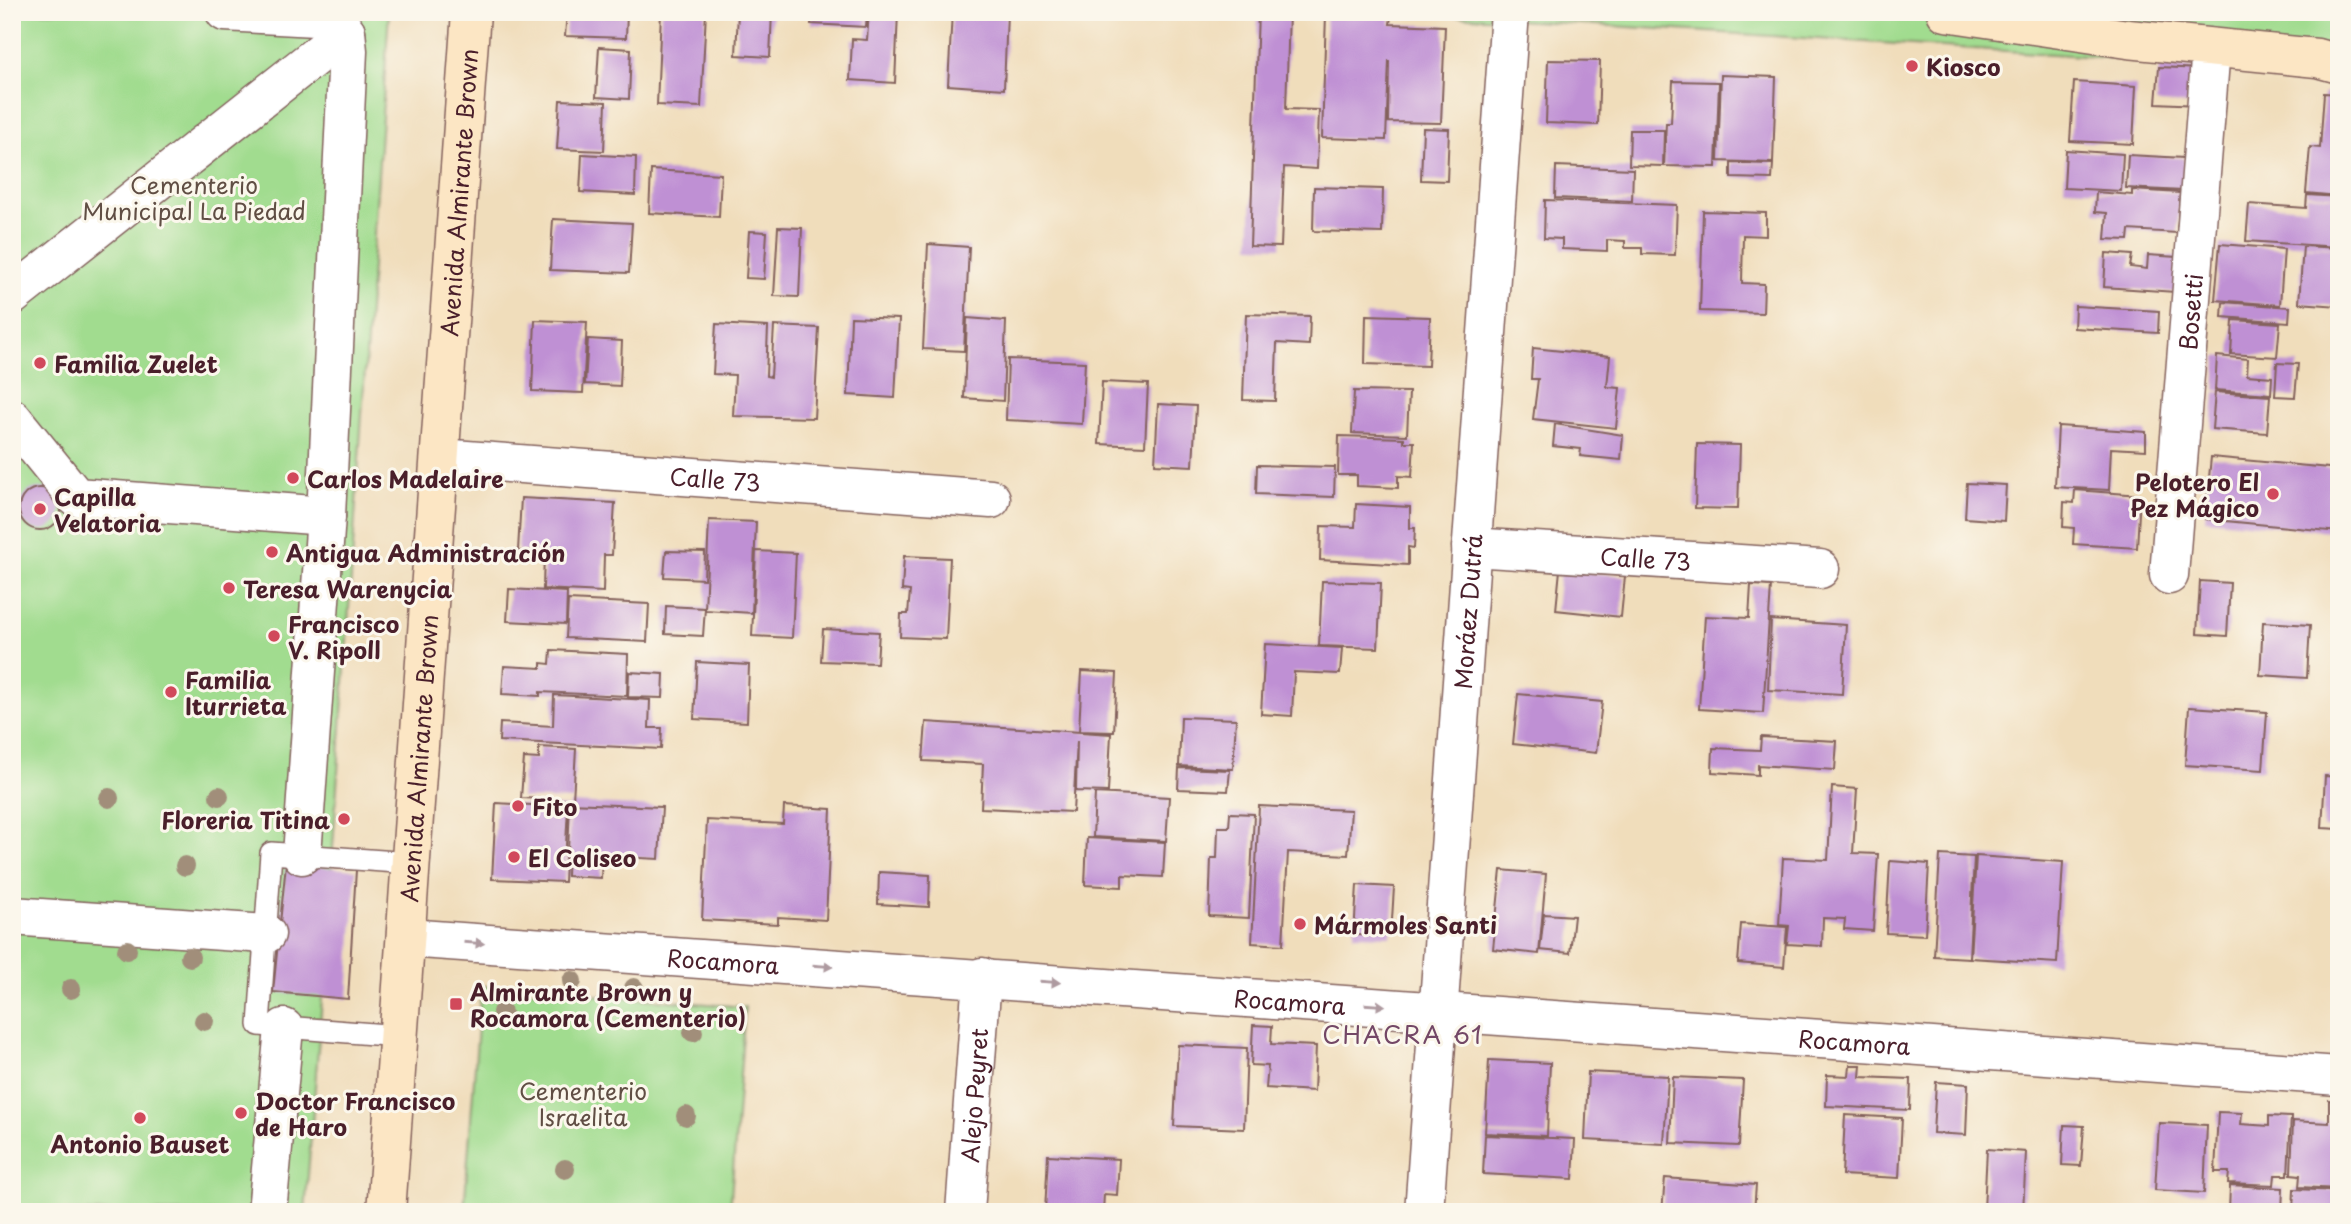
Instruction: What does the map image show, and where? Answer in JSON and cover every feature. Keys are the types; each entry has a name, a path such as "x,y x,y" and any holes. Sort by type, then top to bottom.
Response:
{"main road":[{"name":"Avenida Almirante Brown","path":"386,1212 471,12"},
{"path":"1957,13 2211,48 2331,59"}],"street":[{"path":"225,12 315,17 332,20 346,32 349,87 326,516 302,855"},
{"name":"Moráez Dutrá","path":"1424,1212 1510,12"},
{"path":"12,296 346,32"},
{"name":"Bosetti","path":"2169,575 2211,48"},
{"path":"12,418 76,497 326,516"},
{"name":"Calle 73","path":"440,458 991,499"},
{"name":"Calle 73","path":"1471,547 1820,569"},
{"path":"12,916 266,934"},
{"name":"Rocamora","path":"406,938 982,977 2339,1076"},
{"name":"Alejo Peyret","path":"965,1212 982,977"},
{"path":"267,1212 284,1028"}],"lane":[{"path":"399,1036 259,1025 271,853 411,863"}],"green space":[{"name":"Cementerio Municipal La Piedad","path":"12,12 389,12 327,936 305,1212 12,1212"},
{"path":"1392,12 2339,12 2339,77 2211,64"},
{"name":"Cementerio Israelita","path":"481,986 745,1007 730,1212 464,1212"}],"building":[{"path":"567,12 627,12 626,38 565,36"},
{"path":"661,12 706,12 701,107 657,105"},
{"path":"738,12 772,12 770,57 736,55"},
{"path":"812,12 867,12 866,27 811,24"},
{"path":"869,12 898,12 895,83 850,80 852,39 867,40"},
{"path":"952,12 1007,12 1004,89 948,85"},
{"path":"1258,12 1289,12 1286,109 1319,110 1317,169 1284,167 1281,247 1250,246"},
{"path":"1326,14 1391,16 1390,24 1445,26 1441,123 1388,122 1389,60 1386,140 1322,138"},
{"path":"599,47 631,49 629,99 596,97"},
{"path":"1548,60 1600,61 1598,125 1546,123"},
{"path":"2159,67 2201,69 2199,105 2156,103"},
{"path":"1721,75 1776,77 1773,163 1718,161"},
{"path":"1673,81 1719,82 1716,167 1664,166 1666,123 1671,123"},
{"path":"2074,82 2136,86 2133,144 2070,141"},
{"path":"2324,93 2339,94 2339,196 2306,193 2310,147 2320,148"},
{"path":"560,100 606,102 604,151 557,149"},
{"path":"1423,128 1449,129 1447,181 1421,180"},
{"path":"1630,130 1664,130 1663,166 1629,165"},
{"path":"2066,150 2123,154 2121,191 2064,188"},
{"path":"582,154 636,157 635,195 580,192"},
{"path":"2128,155 2184,158 2183,191 2126,188"},
{"path":"1731,163 1773,164 1772,179 1731,178"},
{"path":"1556,166 1633,169 1632,201 1555,198"},
{"path":"651,170 721,174 719,217 649,213"},
{"path":"1314,187 1383,189 1382,233 1313,231"},
{"path":"2132,190 2180,193 2177,233 2129,230 2128,240 2105,239 2107,213 2095,212 2096,192 2132,195"},
{"path":"2307,195 2339,197 2339,247 2246,241 2249,204 2306,208"},
{"path":"1545,200 1677,205 1675,255 1642,254 1642,248 1625,248 1625,241 1607,240 1607,251 1562,249 1562,239 1544,238"},
{"path":"1703,211 1766,213 1766,236 1743,235 1742,283 1764,284 1763,313 1700,311"},
{"path":"553,219 632,223 629,273 550,270"},
{"path":"778,227 802,228 799,297 774,296"},
{"path":"749,231 767,232 764,279 746,278"},
{"path":"928,244 969,247 964,351 923,349"},
{"path":"2220,244 2284,249 2280,305 2215,300"},
{"path":"2303,246 2339,248 2339,306 2299,303"},
{"path":"2106,253 2132,255 2130,267 2147,269 2148,255 2177,257 2175,292 2104,287"},
{"path":"2223,302 2290,307 2289,322 2222,317"},
{"path":"2075,306 2159,311 2158,333 2074,328"},
{"path":"1246,314 1310,316 1309,345 1277,343 1275,401 1243,400"},
{"path":"1366,315 1430,317 1428,366 1365,364"},
{"path":"851,317 899,319 895,398 848,395"},
{"path":"967,318 1006,321 1003,401 964,398"},
{"path":"535,320 587,322 583,393 532,391"},
{"path":"2233,320 2280,323 2277,357 2231,354"},
{"path":"716,324 768,327 766,376 771,377 774,326 819,328 814,418 733,416 735,375 713,374"},
{"path":"588,339 622,341 620,386 585,384"},
{"path":"1533,348 1610,356 1607,387 1620,388 1616,428 1533,419 1538,379 1531,379"},
{"path":"2217,356 2248,359 2247,375 2272,377 2271,394 2215,390"},
{"path":"1008,359 1085,362 1082,424 1006,420"},
{"path":"2277,363 2298,364 2295,397 2275,396"},
{"path":"1102,382 1148,384 1145,446 1099,444"},
{"path":"1354,391 1409,392 1407,435 1352,433"},
{"path":"2215,392 2270,396 2267,433 2212,429"},
{"path":"1158,404 1196,406 1193,466 1155,464"},
{"path":"1555,424 1623,435 1621,460 1580,456 1581,449 1553,446"},
{"path":"2058,426 2146,432 2146,450 2111,448 2109,490 2055,487"},
{"path":"1339,436 1404,438 1404,442 1414,442 1412,477 1398,476 1398,488 1357,486 1357,475 1338,475"},
{"path":"1697,444 1740,445 1738,509 1695,508"},
{"name":"Pelotero El Pez Mágico","path":"2211,457 2339,469 2339,532 2205,519"},
{"path":"1257,465 1335,467 1334,497 1256,494"},
{"path":"1967,483 2006,485 2004,521 1965,518"},
{"name":"Capilla Velatoria","path":"40,488 55,494 61,509 55,524 40,530 25,524 19,509 25,494"},
{"path":"2075,490 2140,495 2137,548 2073,544 2074,528 2063,527 2064,502 2074,503"},
{"path":"521,498 615,503 612,555 604,555 603,592 543,589 544,552 518,551"},
{"path":"1356,504 1410,507 1410,528 1415,528 1414,548 1408,547 1408,565 1320,560 1321,526 1355,527"},
{"path":"709,520 756,522 752,613 705,610"},
{"path":"666,551 705,552 704,579 664,577"},
{"path":"756,551 796,553 792,638 752,636"},
{"path":"904,556 950,558 946,639 900,637 901,614 908,614 910,591 902,590"},
{"path":"1560,570 1625,576 1621,617 1556,610"},
{"path":"1322,581 1381,583 1378,648 1319,646"},
{"path":"2200,581 2230,583 2227,636 2197,634"},
{"path":"1751,585 1771,586 1763,713 1699,709 1705,616 1749,618"},
{"path":"509,589 567,592 566,624 507,621"},
{"path":"568,600 649,604 647,642 566,638"},
{"path":"666,606 705,608 703,636 665,634"},
{"path":"1771,620 1846,625 1842,694 1768,690"},
{"path":"2263,622 2310,625 2307,678 2260,675"},
{"path":"823,629 879,632 877,663 821,661"},
{"path":"1265,644 1342,648 1340,674 1294,672 1292,716 1261,714"},
{"path":"551,650 628,654 627,696 540,692 540,696 502,694 504,666 541,668 541,663 550,664"},
{"path":"697,662 749,665 747,722 694,719"},
{"path":"1082,671 1117,673 1114,732 1079,731"},
{"path":"629,672 664,674 663,698 628,697"},
{"path":"1518,694 1602,702 1596,753 1513,744"},
{"path":"554,695 650,700 649,728 662,728 661,749 499,741 500,723 553,726"},
{"path":"2189,707 2267,712 2263,770 2185,765"},
{"path":"1181,717 1236,719 1233,769 1179,766"},
{"path":"926,722 1111,734 1108,792 1076,791 1077,741 1073,812 981,808 983,764 923,761"},
{"path":"1761,737 1837,741 1835,770 1758,765 1758,775 1712,772 1713,748 1760,750"},
{"path":"539,747 576,749 573,800 521,798 524,758 539,759"},
{"path":"1179,768 1230,770 1228,791 1178,789"},
{"path":"2325,776 2339,777 2339,829 2322,828"},
{"path":"1832,787 1857,789 1853,853 1878,854 1873,931 1844,929 1845,919 1823,918 1822,946 1787,944 1789,926 1779,925 1783,858 1828,860"},
{"path":"1095,793 1169,797 1166,841 1093,837"},
{"path":"496,803 568,807 564,882 492,879"},
{"path":"570,803 662,807 659,859 602,856 601,878 567,876"},
{"path":"784,806 831,809 826,920 778,917 778,924 702,920 707,820 783,824"},
{"path":"1259,806 1351,810 1348,855 1288,852 1283,945 1252,943"},
{"path":"1230,813 1254,814 1249,918 1209,916 1211,858 1217,858 1218,827 1229,827"},
{"path":"1087,838 1165,842 1163,877 1122,875 1122,887 1085,885"},
{"path":"1940,855 1974,857 1969,958 1934,956"},
{"path":"1976,856 2063,862 2057,963 1970,958"},
{"path":"1890,861 1929,864 1925,935 1886,933"},
{"path":"286,864 356,870 348,999 273,992"},
{"path":"1501,870 1546,874 1539,954 1493,949"},
{"path":"879,872 930,875 929,907 878,904"},
{"path":"1357,885 1394,887 1391,936 1354,935"},
{"path":"1544,914 1574,916 1570,953 1540,950"},
{"path":"1741,924 1787,927 1784,967 1738,963"},
{"path":"1253,1025 1272,1026 1271,1044 1316,1046 1314,1091 1266,1088 1268,1066 1251,1065"},
{"path":"1178,1045 1247,1048 1244,1129 1174,1126"},
{"path":"1489,1060 1550,1063 1547,1136 1485,1133"},
{"path":"1850,1065 1861,1065 1860,1077 1911,1079 1910,1110 1826,1106 1827,1075 1849,1076"},
{"path":"1588,1072 1668,1076 1664,1144 1585,1140"},
{"path":"1673,1077 1743,1080 1739,1146 1670,1143"},
{"path":"1936,1082 1968,1084 1966,1135 1933,1133"},
{"path":"2329,1100 2339,1101 2339,1189 2299,1187 2300,1175 2291,1174 2293,1121 2329,1123"},
{"path":"2218,1112 2242,1113 2241,1124 2269,1126 2269,1116 2291,1117 2288,1175 2275,1175 2274,1185 2228,1183 2229,1172 2215,1172"},
{"path":"1845,1115 1902,1118 1899,1178 1842,1175"},
{"path":"2159,1123 2207,1125 2204,1193 2155,1190"},
{"path":"2064,1125 2084,1126 2081,1166 2062,1165"},
{"path":"1485,1135 1575,1139 1573,1179 1483,1174"},
{"path":"1987,1149 2026,1152 2023,1212 1984,1210"},
{"path":"1048,1155 1119,1159 1117,1195 1104,1194 1103,1212 1045,1212"},
{"path":"1665,1178 1756,1185 1754,1212 1662,1212"},
{"path":"2230,1185 2283,1188 2282,1212 2229,1212"},
{"path":"2294,1189 2339,1191 2339,1212 2293,1212"}],"place":[{"name":"Kiosco","path":"1912,66"},
{"name":"Familia Zuelet","path":"40,363"},
{"name":"Carlos Madelaire","path":"293,478"},
{"name":"Pelotero El Pez Mágico","path":"2273,494"},
{"name":"Capilla Velatoria","path":"40,509"},
{"name":"Antigua Administración","path":"272,552"},
{"name":"Teresa Warenycia","path":"229,588"},
{"name":"Francisco V. Ripoll","path":"274,636"},
{"name":"Familia Iturrieta","path":"171,692"},
{"name":"Fito","path":"518,806"},
{"name":"Floreria Titina","path":"344,819"},
{"name":"El Coliseo","path":"514,857"},
{"name":"Mármoles Santi","path":"1300,924"},
{"name":"Almirante Brown y Rocamora (Cementerio)","path":"456,1004"},
{"name":"Doctor Francisco de Haro","path":"241,1113"},
{"name":"Antonio Bauset","path":"140,1118"}],"district":[{"name":"CHACRA 61","path":"1403,1034"}]}
